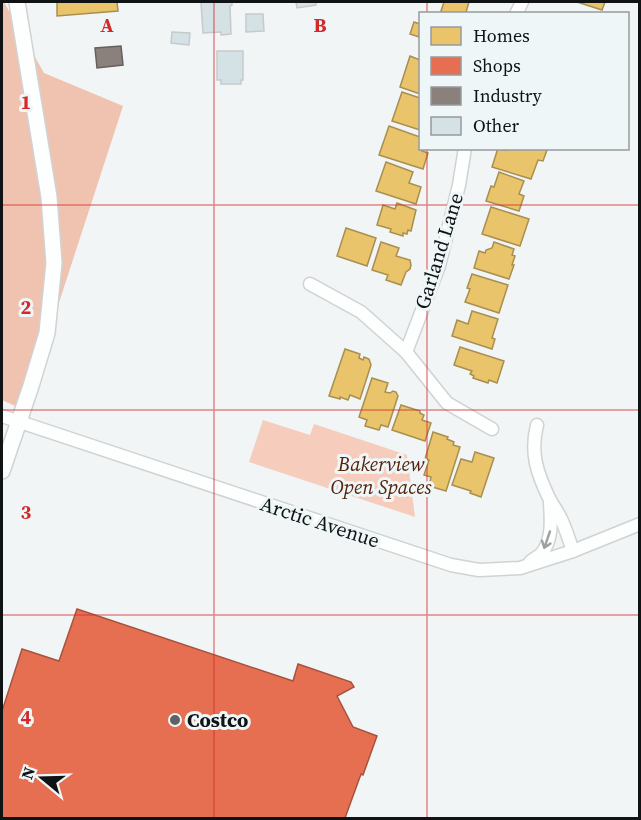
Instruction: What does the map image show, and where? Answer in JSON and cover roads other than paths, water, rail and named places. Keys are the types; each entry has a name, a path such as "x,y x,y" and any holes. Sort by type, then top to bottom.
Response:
{"street":[{"path":"2,471 31,386 46,333 54,263 49,197 17,2"},
{"name":"Garland Lane","path":"406,352 439,267 459,186 465,150"},
{"path":"310,284 361,312 406,352 447,403 492,429"},
{"name":"Arctic Avenue","path":"2,416 451,565 479,570 520,568 573,551 639,524"},
{"path":"537,424 533,441 539,475 561,519 573,551"},
{"path":"520,568 542,554 549,537 551,524 549,499"}],"place":[{"name":"Costco","path":"175,720"}],"park label":[{"name":"Bakerview Open Spaces","path":"381,476"}]}
